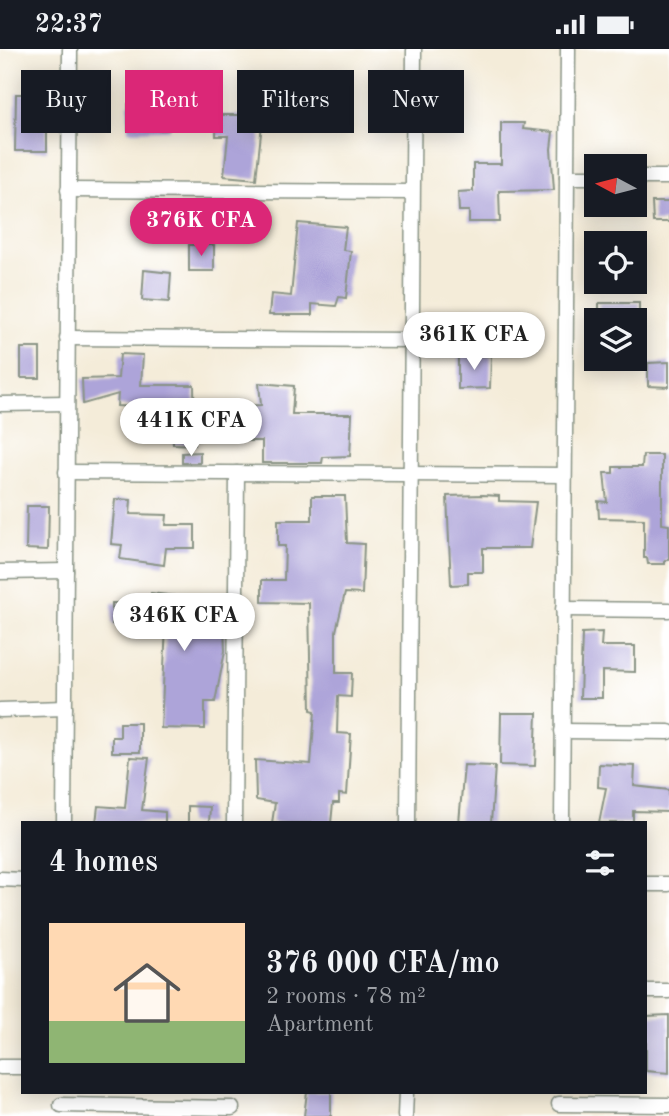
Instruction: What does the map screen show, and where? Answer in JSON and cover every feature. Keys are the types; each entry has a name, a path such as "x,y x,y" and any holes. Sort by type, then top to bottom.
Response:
{"street":[{"path":"64,821 70,49"},
{"path":"408,821 414,49"},
{"path":"562,821 568,49"},
{"path":"567,177 584,177"},
{"path":"648,177 669,177"},
{"path":"68,190 412,192"},
{"path":"67,338 411,339"},
{"path":"0,404 66,403"},
{"path":"66,472 564,475"},
{"path":"234,821 237,473"},
{"path":"0,572 65,571"},
{"path":"563,610 669,610"},
{"path":"0,710 65,708"},
{"path":"562,731 669,732"},
{"path":"0,880 21,880"},
{"path":"647,884 669,884"},
{"path":"647,991 669,991"},
{"path":"0,1067 21,1067"},
{"path":"61,1104 232,1112 232,1094"},
{"path":"405,1094 405,1116"},
{"path":"559,1104 669,1105"}],"building":[{"path":"16,94 21,94 21,133 47,133 47,151 15,151"},
{"path":"223,115 237,115 237,133 261,133 256,179 224,176 228,136 216,136 216,133 223,133"},
{"path":"501,123 524,123 523,129 553,132 551,149 554,190 499,191 500,222 469,222 469,211 459,211 458,192 473,191 473,164 501,164"},
{"path":"652,202 669,202 669,222 653,222"},
{"path":"298,223 346,227 343,250 351,251 346,298 339,297 336,306 312,304 312,315 269,315 271,294 291,296"},
{"path":"189,245 214,245 214,271 189,271"},
{"path":"144,270 171,273 169,302 142,300"},
{"path":"599,303 639,303 639,308 599,308"},
{"path":"21,348 40,348 40,378 21,378"},
{"path":"120,354 143,355 141,385 194,385 195,445 173,444 173,434 144,433 143,407 117,406 118,394 83,404 82,379 118,378"},
{"path":"458,355 491,356 490,388 458,389"},
{"path":"669,362 669,387 648,386 648,363"},
{"path":"259,383 294,386 292,414 352,414 350,456 323,457 322,463 262,463 262,441 247,441 247,436 225,437 225,406 261,405"},
{"path":"200,452 200,463 182,463 182,453"},
{"path":"643,455 662,455 662,524 669,525 669,560 665,560 665,564 648,564 647,558 644,558 644,519 599,518 598,501 607,502 604,473 613,473 613,467 642,467"},
{"path":"312,496 345,496 347,543 364,544 362,594 345,593 336,631 336,673 352,673 351,697 338,696 337,733 351,734 347,795 339,794 339,803 333,803 331,821 272,821 275,803 256,800 255,760 311,764 315,711 311,710 309,603 262,602 262,580 284,580 285,546 278,546 278,520 312,520"},
{"path":"447,496 499,496 499,501 536,502 530,548 483,548 483,572 468,572 468,584 451,585"},
{"path":"115,499 131,500 130,514 167,515 166,525 195,525 195,548 166,548 164,565 120,559 122,545 111,544"},
{"path":"27,506 49,506 48,550 26,549"},
{"path":"151,593 223,602 225,651 215,702 205,702 205,729 161,728 166,626 112,624 112,603 149,604"},
{"path":"602,632 601,646 635,646 635,672 602,671 602,698 580,698 582,633"},
{"path":"501,713 537,713 535,766 500,765"},
{"path":"120,723 140,723 140,752 112,752 112,737 120,737"},
{"path":"130,757 149,758 142,810 165,812 165,821 96,821 98,806 125,808"},
{"path":"599,764 635,766 634,786 669,790 669,812 633,811 633,821 599,821 606,788 598,787"},
{"path":"464,765 495,766 491,821 459,821"},
{"path":"188,806 210,807 209,821 188,821"},
{"path":"669,1015 669,1073 647,1071 647,1016"},
{"path":"307,1094 331,1094 331,1116 304,1116"}]}
